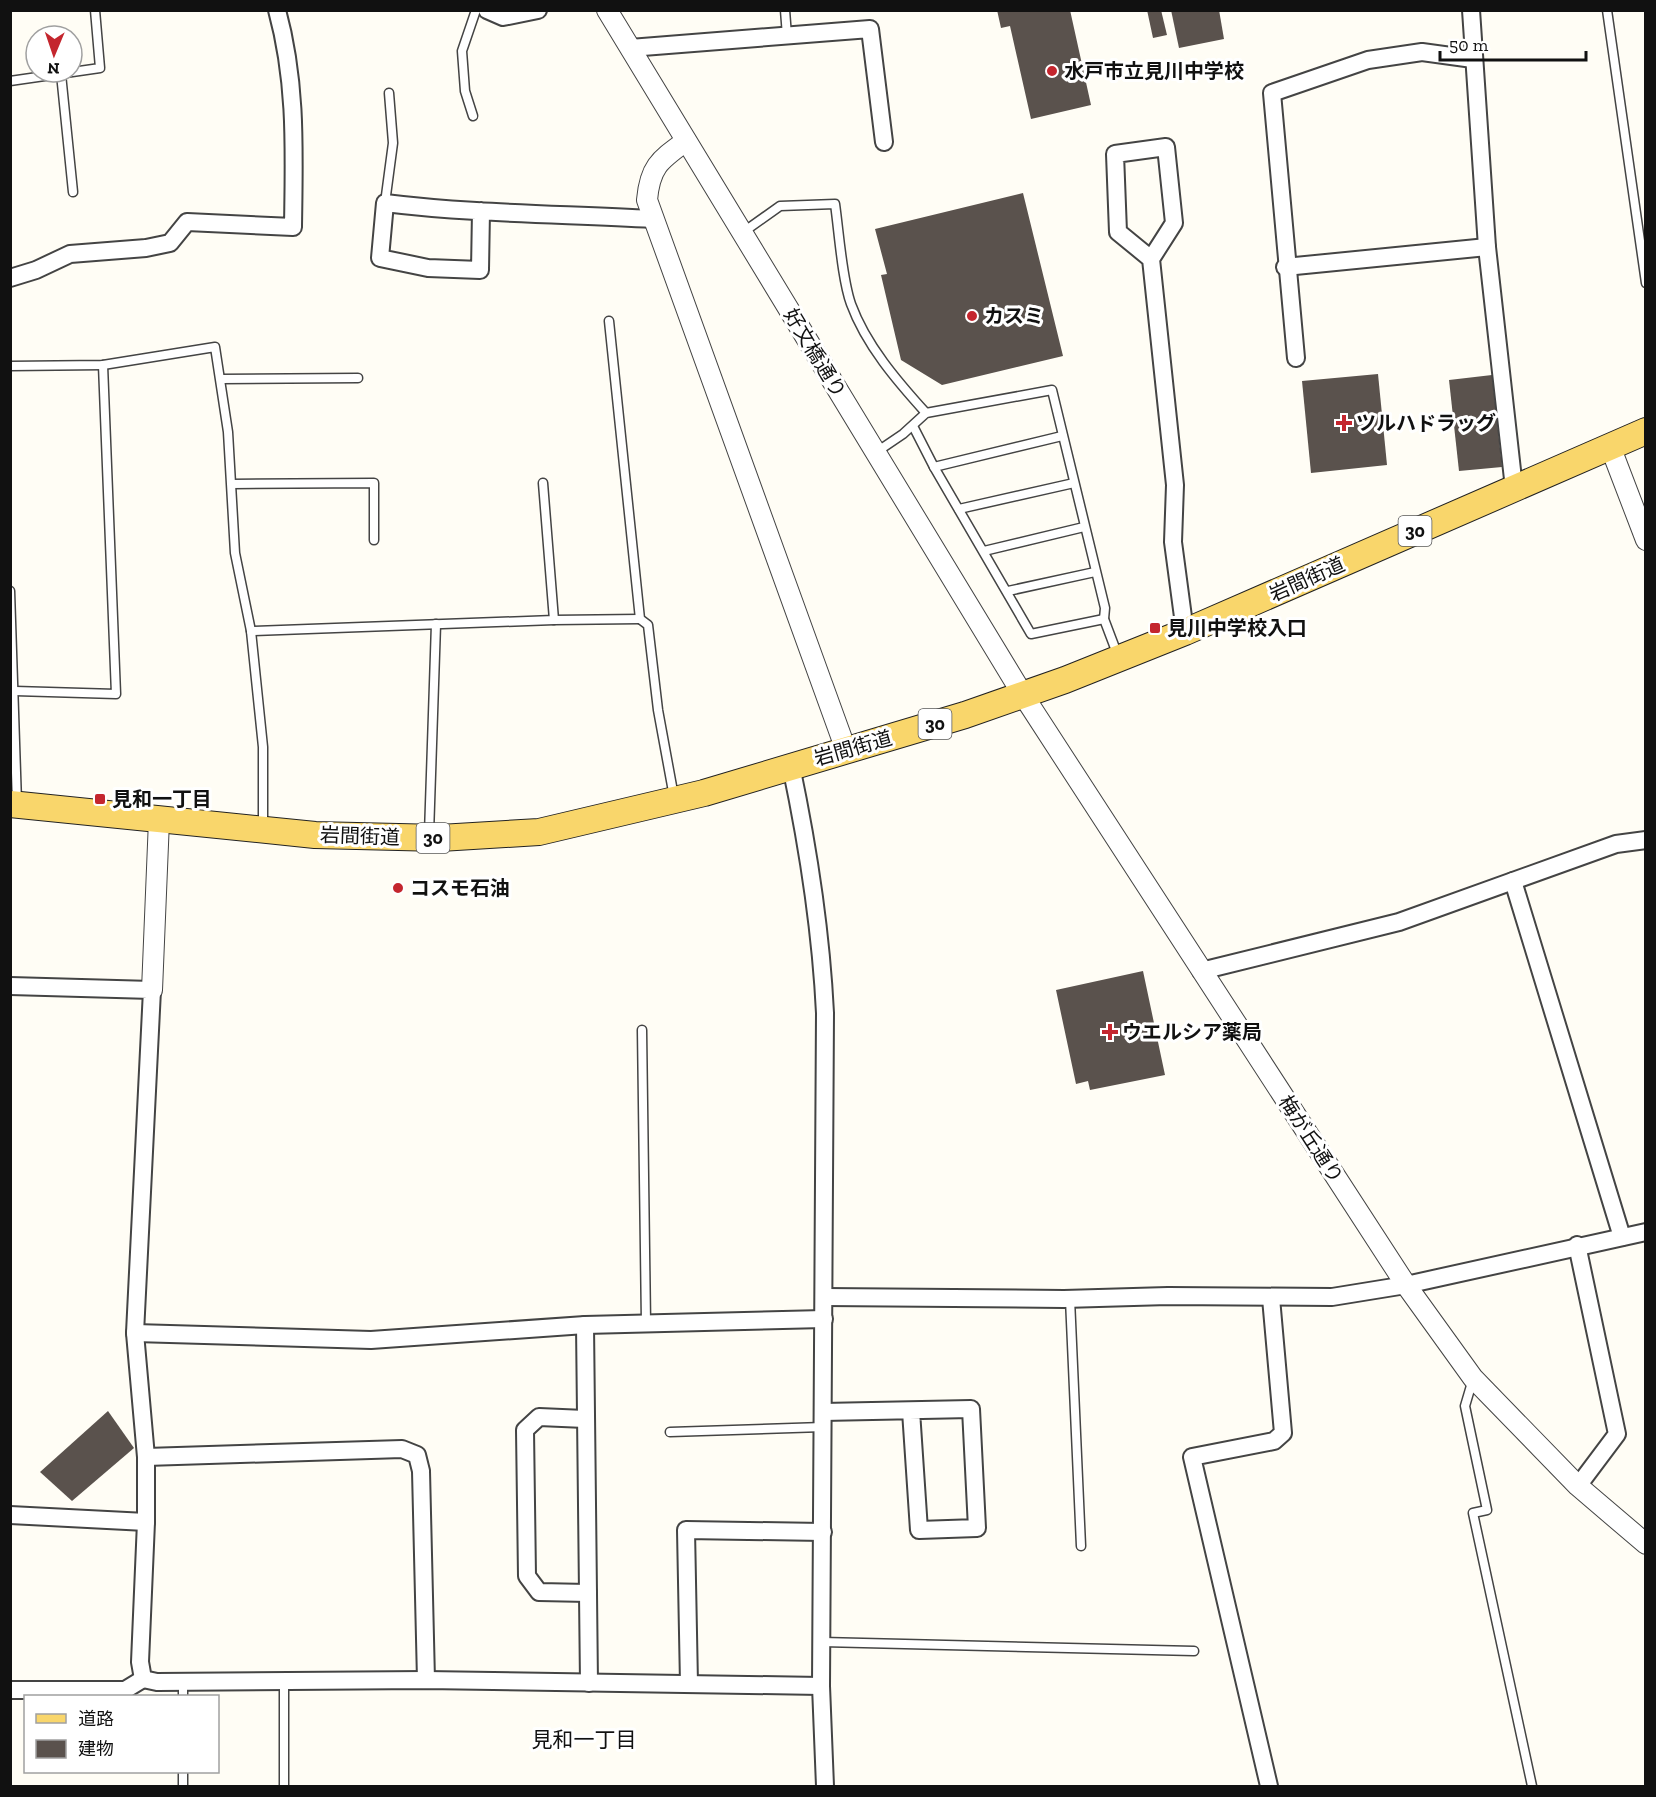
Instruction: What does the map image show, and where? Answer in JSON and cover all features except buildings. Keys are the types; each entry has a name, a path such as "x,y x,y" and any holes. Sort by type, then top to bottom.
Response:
{"main road":[{"name":"岩間街道","path":"14,805 263,831 429,838 539,832 674,800 1023,695 1185,632 1646,430"}],"street":[{"path":"10,278 36,270 70,254 146,248 170,243 187,222 293,227 295,117 285,40 277,10"},
{"path":"487,10 503,17 538,10"},
{"name":"好文橋通り","path":"607,10 1023,695"},
{"path":"1471,10 1487,247 1514,488"},
{"path":"630,48 870,29 884,142"},
{"path":"1296,358 1285,267 1272,93 1368,60 1422,52 1473,59"},
{"path":"686,141 657,163 649,182 647,201 846,750"},
{"path":"1150,260 1118,232 1115,154 1166,147 1174,223 1150,260 1175,484 1173,542 1185,632"},
{"path":"482,211 480,270 428,268 380,258 385,203 482,211 652,219"},
{"path":"1285,267 1487,247"},
{"path":"1611,446 1646,540"},
{"name":"梅が丘通り","path":"1023,695 1406,1285 1473,1378 1578,1486 1646,1544"},
{"path":"791,766 802,820 823,970 824,1319 821,1686 825,1786"},
{"path":"143,1679 140,1662 146,1521 146,1457 135,1333 159,820"},
{"path":"1201,970 1399,922 1616,844 1646,840"},
{"path":"1513,881 1622,1237"},
{"path":"10,986 152,990"},
{"path":"824,1297 1070,1299 1168,1296 1332,1297 1406,1285 1577,1245 1646,1232"},
{"path":"1577,1245 1617,1434 1578,1486"},
{"path":"1269,1786 1192,1457 1274,1441 1283,1433 1271,1298"},
{"path":"135,1333 371,1340 585,1325 824,1319"},
{"path":"585,1325 590,1683"},
{"path":"823,1420 911,1411 971,1409 977,1528 919,1530 911,1411"},
{"path":"585,1419 539,1417 525,1430 527,1576 539,1592 588,1593"},
{"path":"146,1457 402,1449 417,1455 421,1471 426,1680"},
{"path":"10,1515 146,1521"},
{"path":"689,1684 687,1530 823,1532"},
{"path":"10,1690 125,1690 143,1679 183,1689 284,1681 426,1680 821,1686"}],"lane":[{"path":"84,70 100,68 95,10"},
{"path":"473,116 465,91 462,51 476,10"},
{"path":"785,10 787,36"},
{"path":"1607,10 1646,283"},
{"path":"62,84 73,192"},
{"path":"385,203 393,143 389,93"},
{"path":"741,233 780,206 835,204 851,302 866,333 897,381 926,413"},
{"path":"609,321 640,619"},
{"path":"10,366 103,365 215,347 221,380 232,484 235,553 251,631 263,747 263,831"},
{"path":"15,691 116,693 103,365"},
{"path":"221,380 358,378"},
{"path":"875,453 913,426 926,413 1052,390 1105,608 1104,619 1119,659"},
{"path":"913,426 934,467 1031,634 1104,619"},
{"path":"934,467 1062,436"},
{"path":"232,484 374,483 374,540"},
{"path":"543,483 554,620"},
{"path":"959,509 1074,483"},
{"path":"984,551 1084,527"},
{"path":"1008,591 1095,572"},
{"path":"10,591 15,691 14,805"},
{"path":"251,631 640,619 648,625 658,710 674,800"},
{"path":"429,838 436,624"},
{"path":"642,1030 646,1323"},
{"path":"1070,1299 1081,1546"},
{"path":"1473,1378 1465,1406 1487,1510 1473,1513 1532,1786"},
{"path":"670,1432 823,1420"},
{"path":"822,1642 1194,1652"},
{"path":"284,1681 284,1786"}],"place":[{"name":"水戸市立見川中学校","path":"1052,71"},
{"name":"カスミ","path":"972,316"},
{"name":"ツルハドラッグ","path":"1344,423"},
{"name":"見川中学校入口","path":"1155,628"},
{"name":"見和一丁目","path":"100,799"},
{"name":"コスモ石油","path":"398,888"},
{"name":"ウエルシア薬局","path":"1110,1032"}],"district":[{"name":"見和一丁目","path":"584,1740"}]}
